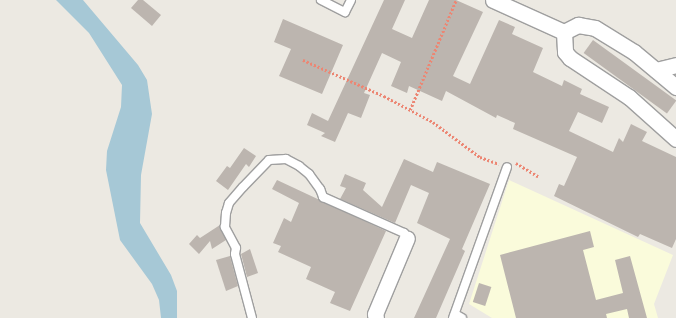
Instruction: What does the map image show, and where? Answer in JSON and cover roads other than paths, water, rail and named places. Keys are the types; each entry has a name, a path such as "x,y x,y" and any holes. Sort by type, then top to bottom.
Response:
{"street":[{"path":"493,0 564,32"},
{"path":"564,32 578,25 595,28 634,52 676,87"},
{"path":"564,32 565,52 570,58 629,97 676,139"},
{"path":"656,70 676,65"},
{"path":"376,318 375,314 408,238"}],"lane":[{"path":"321,0 345,12 350,0"},
{"path":"252,318 235,254 236,248 225,227 226,213 229,203 242,187 269,160 286,159 299,166 310,174 320,189 323,197 404,233 408,238"},
{"path":"456,317 507,167"}],"water":[{"path":"56,0 83,0 138,65 147,80 152,114 141,175 140,223 171,275 177,291 177,318 161,318 159,300 152,284 120,240 106,170 107,151 121,107 122,85 89,33"}]}
